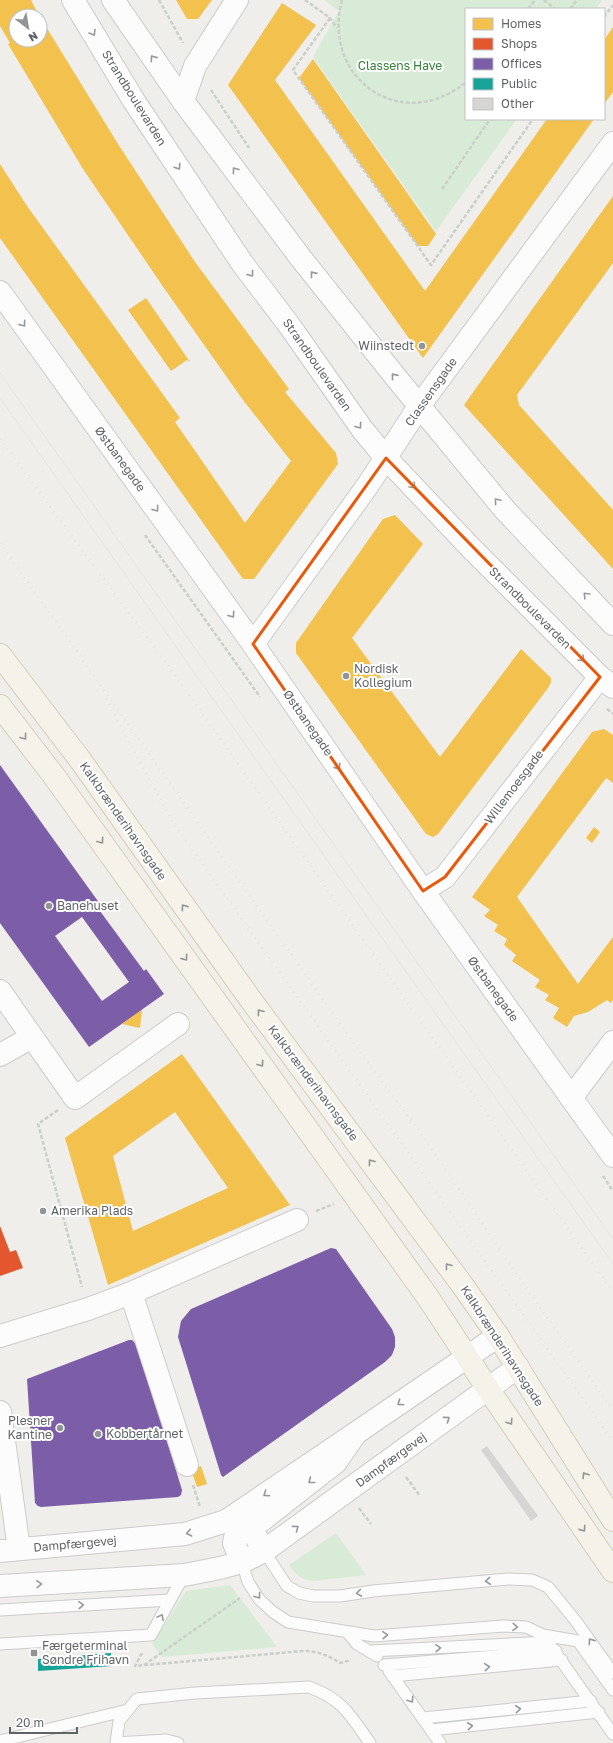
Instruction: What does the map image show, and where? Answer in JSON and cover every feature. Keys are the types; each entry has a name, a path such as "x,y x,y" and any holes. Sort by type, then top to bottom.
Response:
{"main road":[{"name":"Kalkbrænderihavnsgade","path":"0,655 81,761 248,996 463,1286 518,1367 613,1520"},
{"path":"0,706 54,776 429,1299 488,1389 613,1571"}],"street":[{"name":"Strandboulevarden","path":"73,0 134,101 242,263 289,325 362,429 386,458 470,547 606,682"},
{"path":"114,0 183,102 300,257 504,510 612,621"},
{"path":"183,102 195,66 237,0"},
{"path":"167,78 195,66"},
{"name":"Classensgade","path":"253,644 386,458 420,405 613,142"},
{"name":"Østbanegade","path":"0,292 253,644 423,891 613,1156"},
{"name":"Willemoesgade","path":"423,891 445,877 606,682"},
{"path":"0,991 75,1098 178,1024"},
{"path":"0,1055 32,1037"},
{"path":"571,1098 613,1042"},
{"path":"0,1336 88,1309 131,1293 304,1216"},
{"path":"131,1293 187,1465"},
{"name":"Dampfærgevej","path":"9,1550 185,1534 226,1521 246,1519 336,1462 356,1432 498,1336"},
{"name":"Dampfærgevej","path":"0,1586 184,1575 242,1562 264,1551 518,1367"},
{"path":"0,1412 9,1550"},
{"path":"246,1519 264,1551"},
{"name":"Dampfærgevej","path":"242,1562 234,1543 235,1538 246,1519"}],"lane":[{"path":"264,1551 287,1586 299,1593 313,1596 328,1597 508,1579 532,1580 548,1587 576,1620 613,1673"},
{"path":"242,1562 253,1589 259,1599 273,1612 288,1622 374,1636 503,1626 526,1627 553,1647 613,1734"},
{"path":"0,1644 152,1635 184,1575"},
{"path":"0,1610 170,1600"},
{"path":"346,1632 357,1644 371,1652 384,1664 440,1743"},
{"path":"392,1676 553,1647 578,1641 613,1690"},
{"path":"371,1652 553,1647"},
{"path":"384,1664 553,1647"},
{"path":"178,1743 166,1740 116,1743 119,1720 137,1699 250,1689 309,1687 325,1693 341,1704 370,1743"},
{"path":"423,1718 591,1701"},
{"path":"0,1741 34,1738 128,1710"},
{"path":"431,1730 598,1712"}],"path":[{"path":"159,0 195,66 251,151"},
{"path":"305,0 330,18 337,28"},
{"path":"342,0 337,28 341,51 350,70 365,86 379,95 396,101 418,104 439,99 455,91 465,83"},
{"path":"529,8 535,0"},
{"path":"544,0 554,8"},
{"path":"571,8 577,0"},
{"path":"605,16 613,5"},
{"path":"330,18 293,70 431,265 532,120"},
{"path":"442,190 489,120"},
{"path":"38,1124 88,1309"},
{"path":"304,1216 354,1195"},
{"path":"143,1666 253,1589"},
{"path":"152,1635 135,1666 303,1651 315,1651 340,1663 353,1659"}],"highlighted area":[{"path":"386,458 600,677 445,877 423,891 253,644"}],"green space":[{"name":"Classens Have","path":"324,0 602,0 597,8 465,8 465,120 516,120 436,231 313,57 339,11"},
{"path":"336,1533 366,1575 314,1581 302,1578 289,1565"},
{"path":"230,1585 277,1647 162,1657 152,1644 186,1591"}],"building: Homes":[{"path":"0,0 31,0 35,8 8,8 8,40 0,26"},
{"path":"176,0 212,0 198,19 187,19"},
{"path":"282,3 316,25 275,80 425,291 546,120 593,120 423,358 228,85"},
{"path":"613,27 613,92 605,103 605,39"},
{"path":"48,30 118,144 195,262 289,389 285,392 336,453 338,464 254,579 243,579 0,238 0,164 27,206 180,418 175,422 245,523 291,461 243,400 83,169 10,48 48,48"},
{"path":"313,59 436,234 428,246 418,246 299,78"},
{"path":"613,196 613,263 517,395 519,405 613,510 613,569 464,405"},
{"path":"146,298 190,362 187,360 171,371 128,310"},
{"name":"Nordisk Kollegium","path":"395,515 423,544 352,638 440,757 521,649 551,678 548,688 438,834 433,837 426,834 296,653 296,643 383,519"},
{"path":"604,729 613,735 613,783 606,778 517,897 578,984 613,937 613,1000 611,1003 607,1000 588,1012 574,1016 567,1027 553,1018 559,1008 545,1000 549,995 535,987 540,980 512,961 516,955 504,945 507,939 494,931 498,925 484,916 490,910 472,897 592,732"},
{"path":"594,827 600,832 592,843 586,838"},
{"path":"142,1009 140,1028 122,1024"},
{"path":"182,1054 290,1205 108,1285 65,1138","holes":["175,1112 228,1188 133,1231 113,1156"]},
{"path":"201,1466 207,1484 197,1487 191,1469"}],"building: Shops":[{"path":"0,1226 10,1252 16,1250 23,1268 0,1276"}],"building: Offices":[{"name":"Banehuset","path":"0,765 100,904 97,907 144,971 146,969 164,994 89,1047 0,923","holes":["82,917 129,982 102,1001 55,936"]},
{"path":"331,1248 336,1249 392,1329 395,1337 395,1347 392,1355 385,1362 223,1477 221,1475 178,1337 181,1321 191,1309"},
{"name":"Kobbertårnet","path":"132,1340 138,1346 182,1490 181,1495 178,1497 38,1506 35,1503 27,1379"}],"building: Public":[{"path":"111,1653 112,1666 38,1671 38,1659"}],"building: Other":[{"path":"487,1446 538,1516 531,1521 481,1450"}],"tram line":[{"path":"0,373 613,1239"},
{"path":"0,398 613,1264"}],"railway":[{"path":"0,439 175,675 613,1292"},
{"path":"0,543 370,1066 420,1132 519,1278 613,1410"},
{"path":"106,699 172,821 613,1441"}],"place":[{"name":"Wiinstedt","path":"422,346"},
{"name":"Nordisk Kollegium","path":"346,676"},
{"name":"Banehuset","path":"49,906"},
{"name":"Amerika Plads","path":"43,1211"},
{"name":"Plesner Kantine","path":"60,1428"},
{"name":"Kobbertårnet","path":"98,1434"},
{"name":"Færgeterminal Søndre Frihavn","path":"34,1653"}]}
